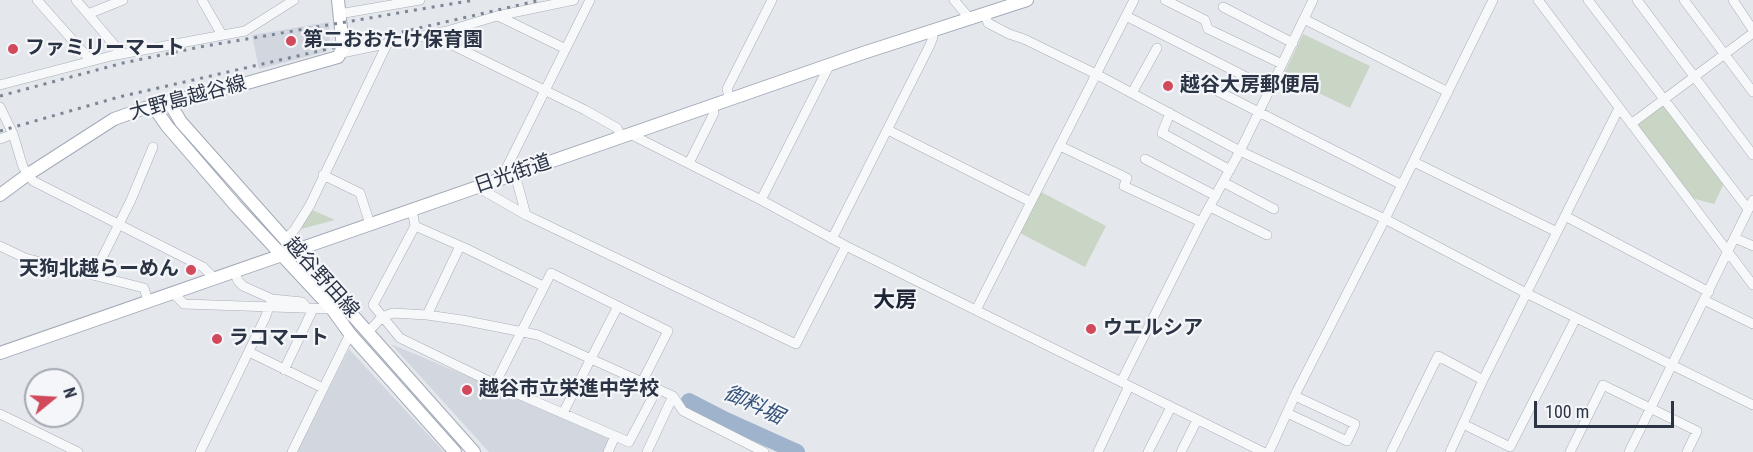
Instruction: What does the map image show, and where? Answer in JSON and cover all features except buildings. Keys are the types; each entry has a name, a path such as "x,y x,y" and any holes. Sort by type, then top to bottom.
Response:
{"main road":[{"path":"338,0 342,53"},
{"name":"日光街道","path":"0,353 712,106 1027,0"},
{"name":"大野島越谷線","path":"0,195 102,126 118,118 153,106 332,60 342,53"},
{"name":"越谷野田線","path":"169,102 182,122 474,452"},
{"name":"越谷野田線","path":"153,106 167,126 280,255 332,309 350,334 455,452"}],"street":[{"path":"37,0 91,61"},
{"path":"76,0 122,54"},
{"path":"88,14 123,0"},
{"path":"202,0 222,35"},
{"path":"0,85 122,54 245,31 294,0"},
{"path":"339,14 420,0"},
{"path":"342,53 574,0"},
{"path":"501,179 590,0"},
{"path":"730,100 727,89 772,0"},
{"path":"954,0 970,19"},
{"path":"976,310 1134,0"},
{"path":"1165,0 1205,20 1208,28 1282,64"},
{"path":"1098,452 1125,384 1201,222 1260,111 1313,0"},
{"path":"1269,452 1493,0"},
{"path":"1538,0 1753,285"},
{"path":"1588,0 1750,210 1629,452"},
{"path":"1637,0 1753,155"},
{"path":"1684,0 1753,92"},
{"path":"1631,124 1753,31 1732,0"},
{"path":"1223,7 1293,43"},
{"path":"985,14 988,23 1096,74 1240,150 1386,219 1526,293 1753,405"},
{"path":"497,16 566,49"},
{"path":"1126,16 1270,89"},
{"path":"1304,19 1448,92"},
{"path":"832,239 930,45 933,38 931,31"},
{"path":"434,33 455,46 617,128 626,136 689,164 832,239 1263,452"},
{"path":"286,239 296,229 310,205 388,42"},
{"path":"1132,93 1157,48"},
{"path":"761,200 829,66"},
{"path":"1188,76 1402,185"},
{"path":"0,106 13,134 27,175 33,181 203,267 214,278"},
{"path":"689,164 714,113 712,106"},
{"path":"1450,452 1483,380 1619,108"},
{"path":"1170,113 1162,133 1230,170"},
{"path":"888,130 1031,202"},
{"path":"0,140 13,134"},
{"path":"1060,146 1127,178 1124,186 1201,222"},
{"path":"94,274 131,200 153,147"},
{"path":"1145,159 1216,196"},
{"path":"1414,162 1557,232"},
{"path":"515,174 526,215"},
{"path":"323,175 360,193 370,224"},
{"path":"1223,182 1274,210"},
{"path":"477,187 526,215 796,344 846,246"},
{"path":"1210,207 1267,235"},
{"path":"412,210 415,226 373,305 400,338 495,384 629,442 657,389"},
{"path":"1565,216 1753,324"},
{"path":"415,226 543,286"},
{"path":"1735,238 1753,246"},
{"path":"0,246 25,258 144,288 148,301"},
{"path":"427,315 460,246"},
{"path":"234,271 243,286 270,303"},
{"path":"495,384 550,273 668,331 642,382"},
{"path":"173,293 184,304 270,303 310,309 332,309"},
{"path":"200,452 266,318 270,303"},
{"path":"563,413 618,306"},
{"path":"284,370 310,309"},
{"path":"368,332 382,317 393,313 427,315 538,335 673,396 683,411 764,452"},
{"path":"1463,424 1510,447 1576,318"},
{"path":"292,452 350,334"},
{"path":"249,352 323,388"},
{"path":"1391,452 1438,357 1483,380"},
{"path":"1570,452 1603,385 1697,432 1687,452"},
{"path":"646,452 673,396"},
{"path":"1287,413 1347,441 1355,424 1295,396"},
{"path":"1148,452 1171,407"},
{"path":"0,414 78,452"},
{"path":"1181,452 1197,420"},
{"path":"608,452 615,436"}],"shaded area":[{"name":"第二おおたけ保育園","path":"329,22 330,47 325,52 259,69 252,35"},
{"name":"越谷市立栄進中学校","path":"391,344 611,437 604,452 489,452"},
{"path":"349,349 444,452 297,452"}],"green space":[{"path":"1303,34 1370,66 1350,108 1283,76"},
{"path":"1664,103 1725,181 1714,204 1688,197 1634,124"},
{"path":"1041,192 1106,226 1085,267 1020,233"},
{"path":"310,209 335,220 301,229"}],"waterway":[{"name":"御料堀","path":"689,401 797,452"}],"railway":[{"path":"0,96 123,63 200,47 474,0"},
{"path":"0,131 119,97 541,0"}],"place":[{"name":"第二おおたけ保育園","path":"291,41"},
{"name":"ファミリーマート","path":"13,49"},
{"name":"越谷大房郵便局","path":"1168,86"},
{"name":"天狗北越らーめん","path":"191,270"},
{"name":"ウエルシア","path":"1091,329"},
{"name":"ラコマート","path":"217,339"},
{"name":"越谷市立栄進中学校","path":"467,390"}],"district":[{"name":"大房","path":"895,301"}]}
